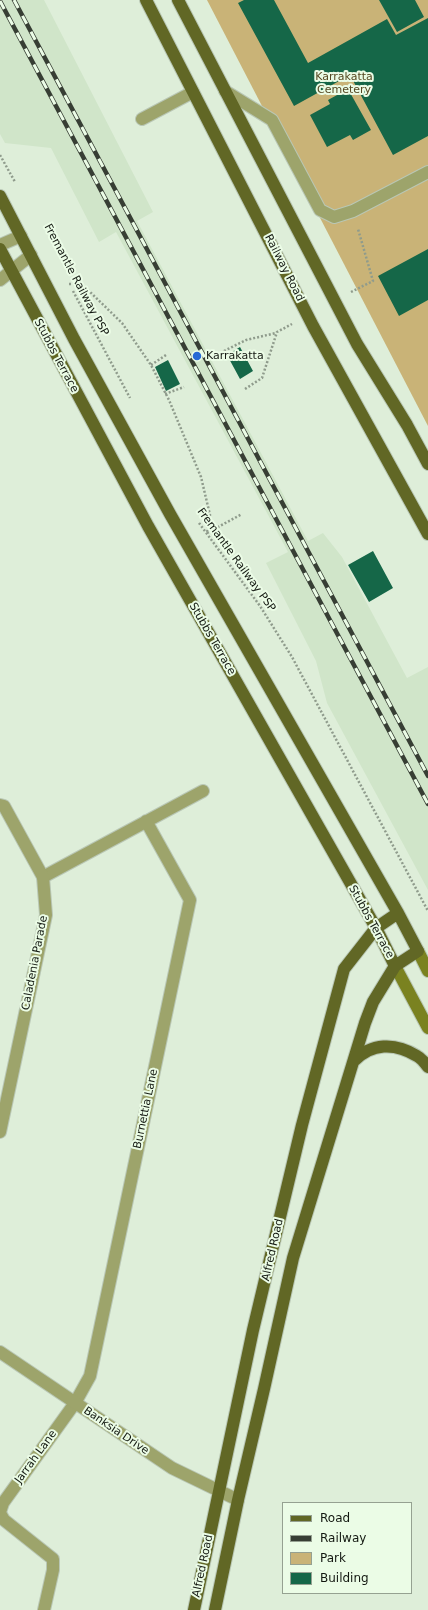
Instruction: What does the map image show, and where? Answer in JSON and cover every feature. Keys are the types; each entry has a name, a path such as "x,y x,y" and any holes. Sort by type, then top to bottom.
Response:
{"main road":[{"name":"Railway Road","path":"146,0 313,326 428,534"},
{"path":"178,0 357,344 407,425 428,464"},
{"path":"0,196 74,339 170,514 398,913 418,951"},
{"name":"Stubbs Terrace","path":"0,249 148,526 376,928 395,966"},
{"name":"Alfred Road","path":"194,1610 275,1239 304,1118 344,969 376,928 398,913"},
{"name":"Alfred Road","path":"215,1610 238,1500 293,1258 365,1023 374,1002 395,966 418,951"},
{"path":"354,1061 361,1053 375,1047 396,1046 417,1056 428,1067"}],"street":[{"path":"225,91 272,120 320,210 334,217 353,211 428,172"},
{"path":"142,119 193,92"},
{"path":"0,245 21,236"},
{"path":"0,280 31,254"},
{"path":"43,877 203,791"},
{"name":"Caladenia Parade","path":"0,805 4,806 43,877 46,915 3,1102 0,1132"},
{"name":"Burnettia Lane","path":"75,1403 90,1376 190,900 146,822"},
{"path":"418,951 428,972"},
{"name":"Stubbs Terrace","path":"395,966 428,1028"},
{"name":"Banksia Drive","path":"0,1352 172,1468 238,1500"},
{"name":"Jarrah Lane","path":"44,1610 53,1570 53,1559 4,1520 0,1513 3,1503 75,1403"}],"path":[{"path":"0,155 16,184"},
{"name":"Fremantle Railway PSP","path":"133,403 69,284 78,284 88,290 122,323 151,365"},
{"path":"224,350 246,340 277,332"},
{"path":"166,355 151,365 202,476 210,515 207,533"},
{"path":"165,394 184,387"},
{"path":"207,533 242,514"},
{"name":"Fremantle Railway PSP","path":"196,519 260,606 292,657 428,910"}],"shaded area":[{"path":"0,0 44,0 153,212 137,221 308,541 323,533 342,557 407,678 428,667 428,890 327,703 316,661 266,563 288,552 116,232 99,242 51,148 5,143 0,134"}],"green space":[{"name":"Karrakatta Cemetery","path":"207,0 428,0 428,426"}],"building":[{"path":"244,0 274,0 308,63 387,19 396,35 428,18 428,136 393,155 350,75 294,106 238,3"},
{"path":"379,0 415,0 424,17 397,32"},
{"path":"348,89 371,130 353,140 350,135 327,147 310,115 330,104 328,100"},
{"path":"428,249 428,300 399,316 378,276"},
{"path":"240,347 253,371 240,379 227,355"},
{"path":"168,360 180,384 166,391 155,367"},
{"path":"373,551 393,588 369,602 348,565"}],"railway":[{"path":"14,0 428,776"},
{"path":"0,1 428,804"}],"place":[{"name":"Karrakatta","path":"197,356"}]}
